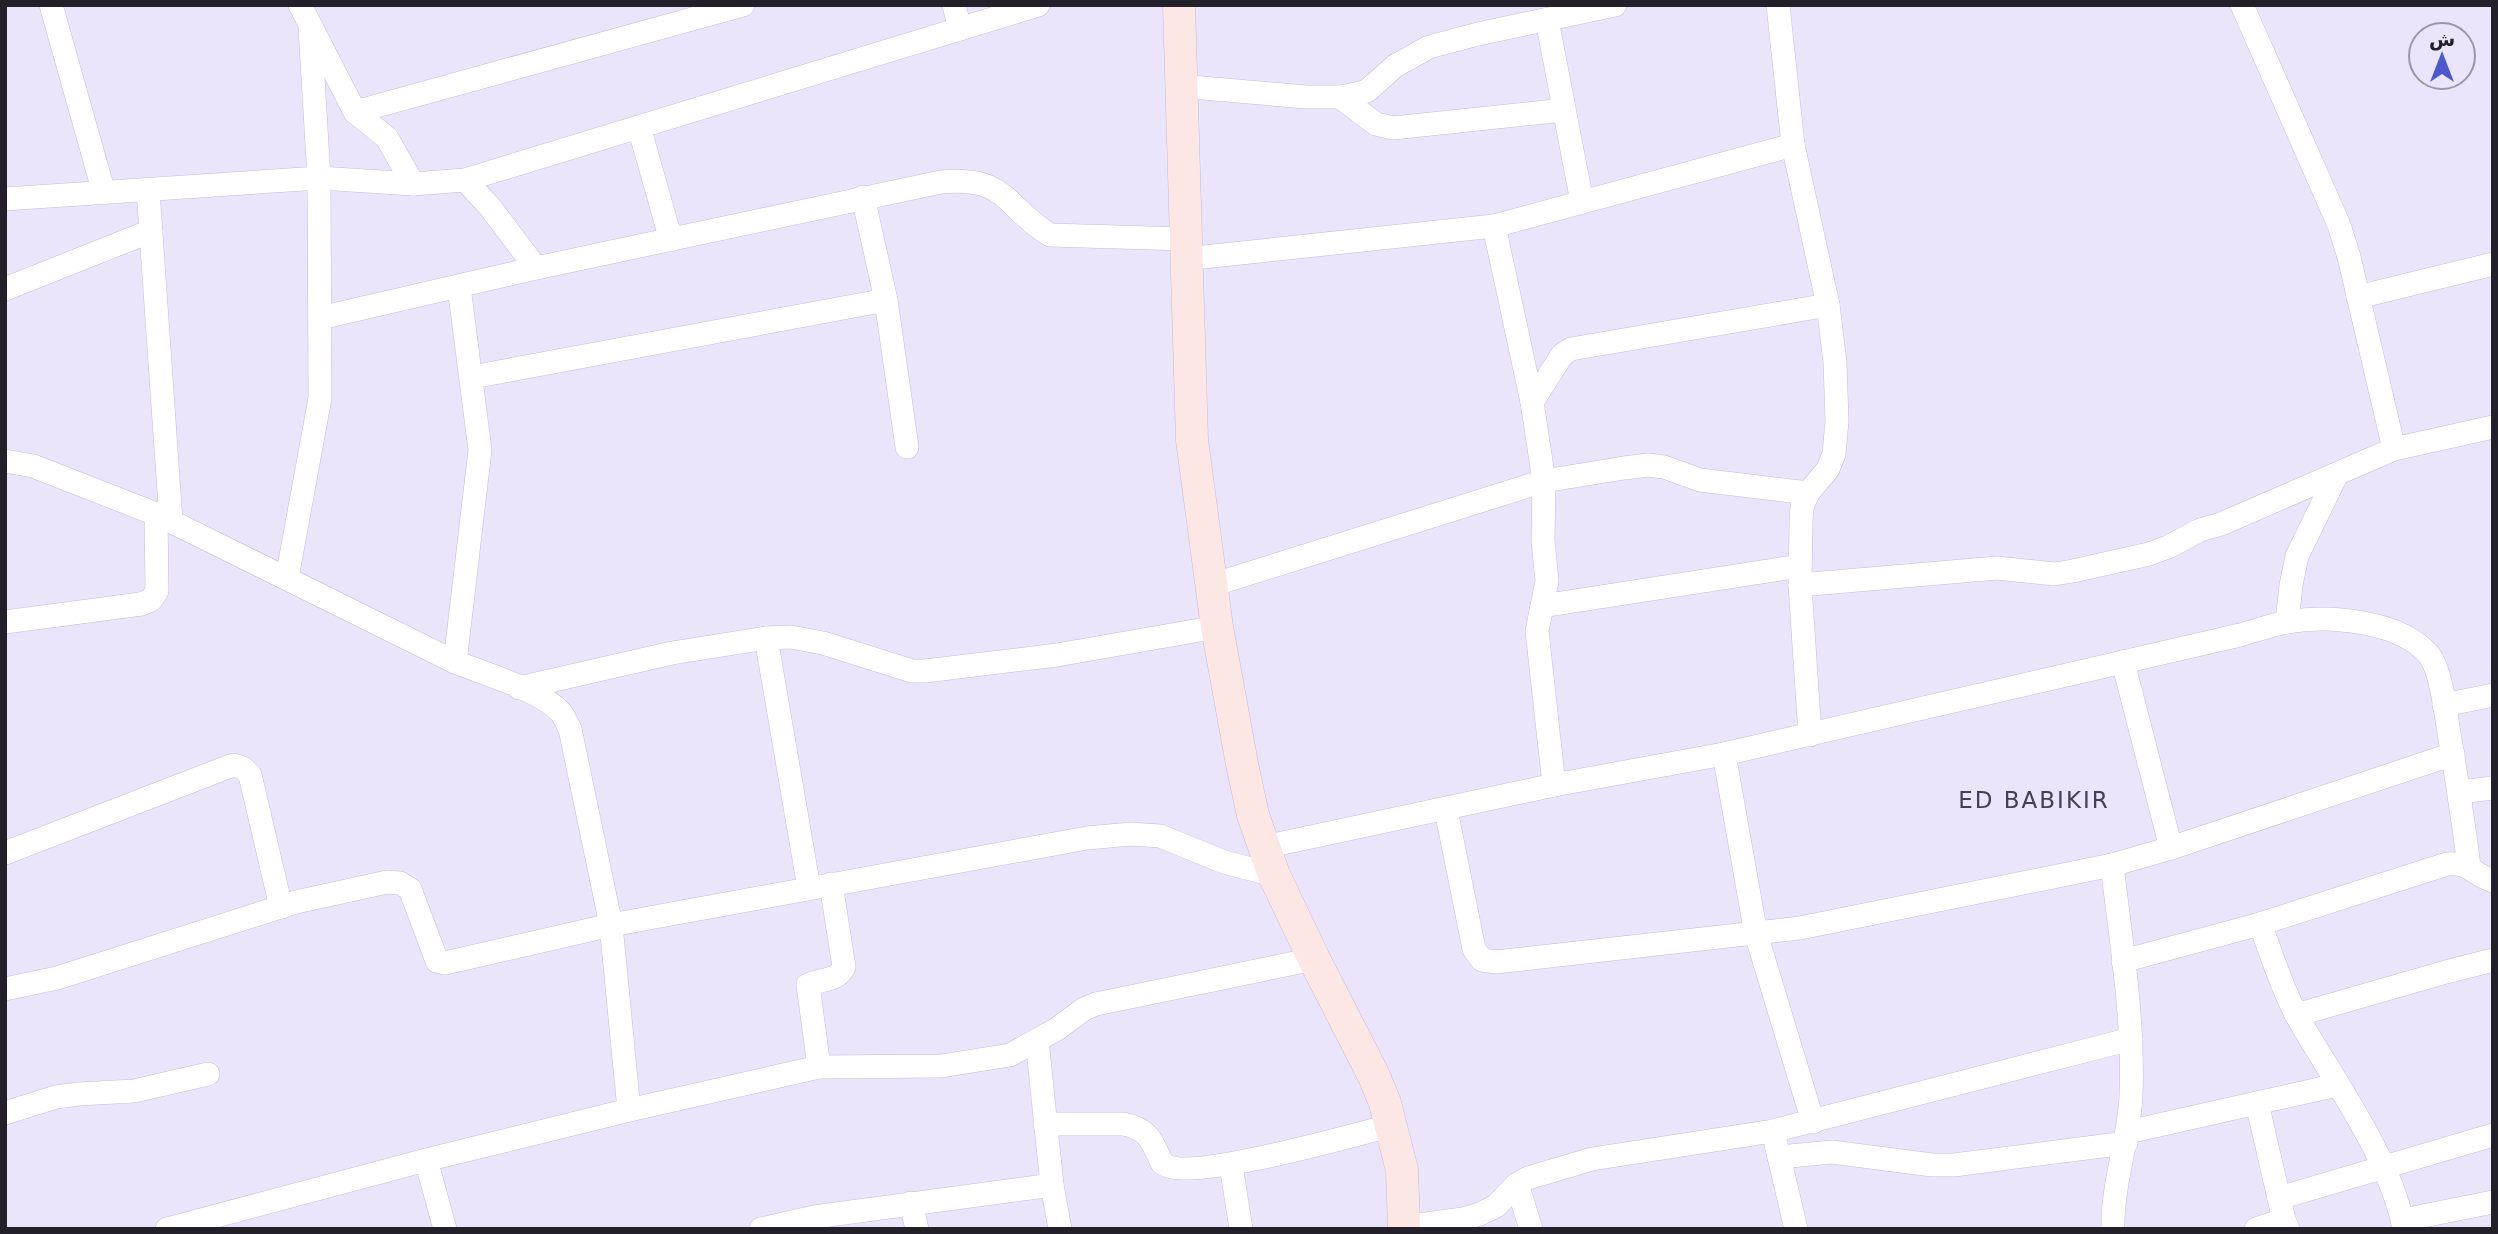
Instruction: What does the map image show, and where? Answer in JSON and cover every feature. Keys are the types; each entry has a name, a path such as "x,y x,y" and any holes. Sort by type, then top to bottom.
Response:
{"street":[{"path":"51,5 104,193"},
{"path":"300,5 355,112 387,138 413,184"},
{"path":"355,112 743,5"},
{"path":"954,5 960,29"},
{"path":"5,199 319,178 413,184 465,180 1038,5"},
{"path":"1179,5 1192,440 1217,627 1253,816 1269,861 1314,959 1374,1076 1393,1125 1402,1170 1404,1228 1480,1214 1496,1206 1517,1184 1539,1173 1592,1159 1773,1131 2131,1039"},
{"path":"1180,86 1306,97 1339,97 1367,91 1395,66 1429,47 1615,5"},
{"path":"1778,5 1793,145 1828,305 1835,374 1837,421 1834,454 1828,469 1808,493 1802,507 1800,575 1810,735"},
{"path":"2242,5 2339,225 2394,449"},
{"path":"1547,20 1582,202"},
{"path":"287,578 318,416 319,178 310,28"},
{"path":"1339,97 1376,124 1393,128 1564,110"},
{"path":"639,127 671,240"},
{"path":"320,318 536,268 940,182 960,180 984,183 1007,197 1050,235 1185,249 1494,226 1793,145"},
{"path":"465,180 536,268"},
{"path":"5,622 141,604 151,600 157,591 164,517 148,190"},
{"path":"863,197 886,300 907,447"},
{"path":"1494,226 1532,402 1544,481 1543,541 1547,581 1537,631 1554,785"},
{"path":"5,289 151,231"},
{"path":"2358,297 2493,264"},
{"path":"456,662 480,450 459,287"},
{"path":"472,377 886,300"},
{"path":"1532,402 1562,355 1571,349 1828,305"},
{"path":"1542,606 1800,575 1997,568 2054,574 2073,571 2168,547 2200,530 2221,524 2394,449 2493,427"},
{"path":"5,461 33,466 164,517 456,662 548,702 562,714 570,729 611,925 629,1110"},
{"path":"1212,585 1544,481 1648,466 1664,467 1700,480 1808,493"},
{"path":"2287,622 2297,556 2337,474"},
{"path":"5,989 57,978 281,907 387,882 400,883 410,889 437,961 445,963 611,925 1087,838 1131,834 1160,836 1224,862 1269,861 1446,810 1554,785 1724,754 2287,622 2323,619 2357,622 2386,629 2412,642 2429,656 2438,677 2444,705 2460,792 2469,866"},
{"path":"519,688 672,653 766,638 792,637 823,643 912,671 925,671 1057,655 1217,627"},
{"path":"766,638 820,886 844,967 840,975 808,985 819,1067"},
{"path":"2123,662 2171,848"},
{"path":"2444,705 2493,695"},
{"path":"1724,754 1756,934 1813,1122"},
{"path":"1446,810 1474,950 1482,960 1496,962 1756,934 1858,918 2112,865 2453,754"},
{"path":"5,853 233,765 243,768 250,775 281,907"},
{"path":"2460,792 2493,788"},
{"path":"2123,961 2260,924 2429,868 2458,863 2469,866 2493,881"},
{"path":"2112,865 2131,1039 2127,1138 2113,1229"},
{"path":"2260,924 2296,1015 2383,1166 2404,1224 2493,1202"},
{"path":"167,1229 426,1160 819,1067 940,1066 1010,1055 1096,1004 1314,959"},
{"path":"2296,1015 2493,960"},
{"path":"1037,1040 1052,1185 1060,1229"},
{"path":"5,1113 57,1097 134,1091 208,1074"},
{"path":"1779,1157 1832,1152 1932,1165 1954,1165 2127,1138 2257,1103 2337,1085"},
{"path":"2257,1103 2283,1215"},
{"path":"1045,1124 1135,1126 1143,1129 1167,1167 1178,1169 1231,1165 1393,1125"},
{"path":"1773,1131 1796,1229"},
{"path":"2256,1229 2383,1166 2493,1135"},
{"path":"426,1160 446,1229"},
{"path":"1231,1165 1241,1229"},
{"path":"1517,1184 1531,1229"},
{"path":"761,1229 814,1217 1052,1185"},
{"path":"911,1203 917,1229"}],"district":[{"name":"ED BABIKIR","path":"2034,800"}]}
